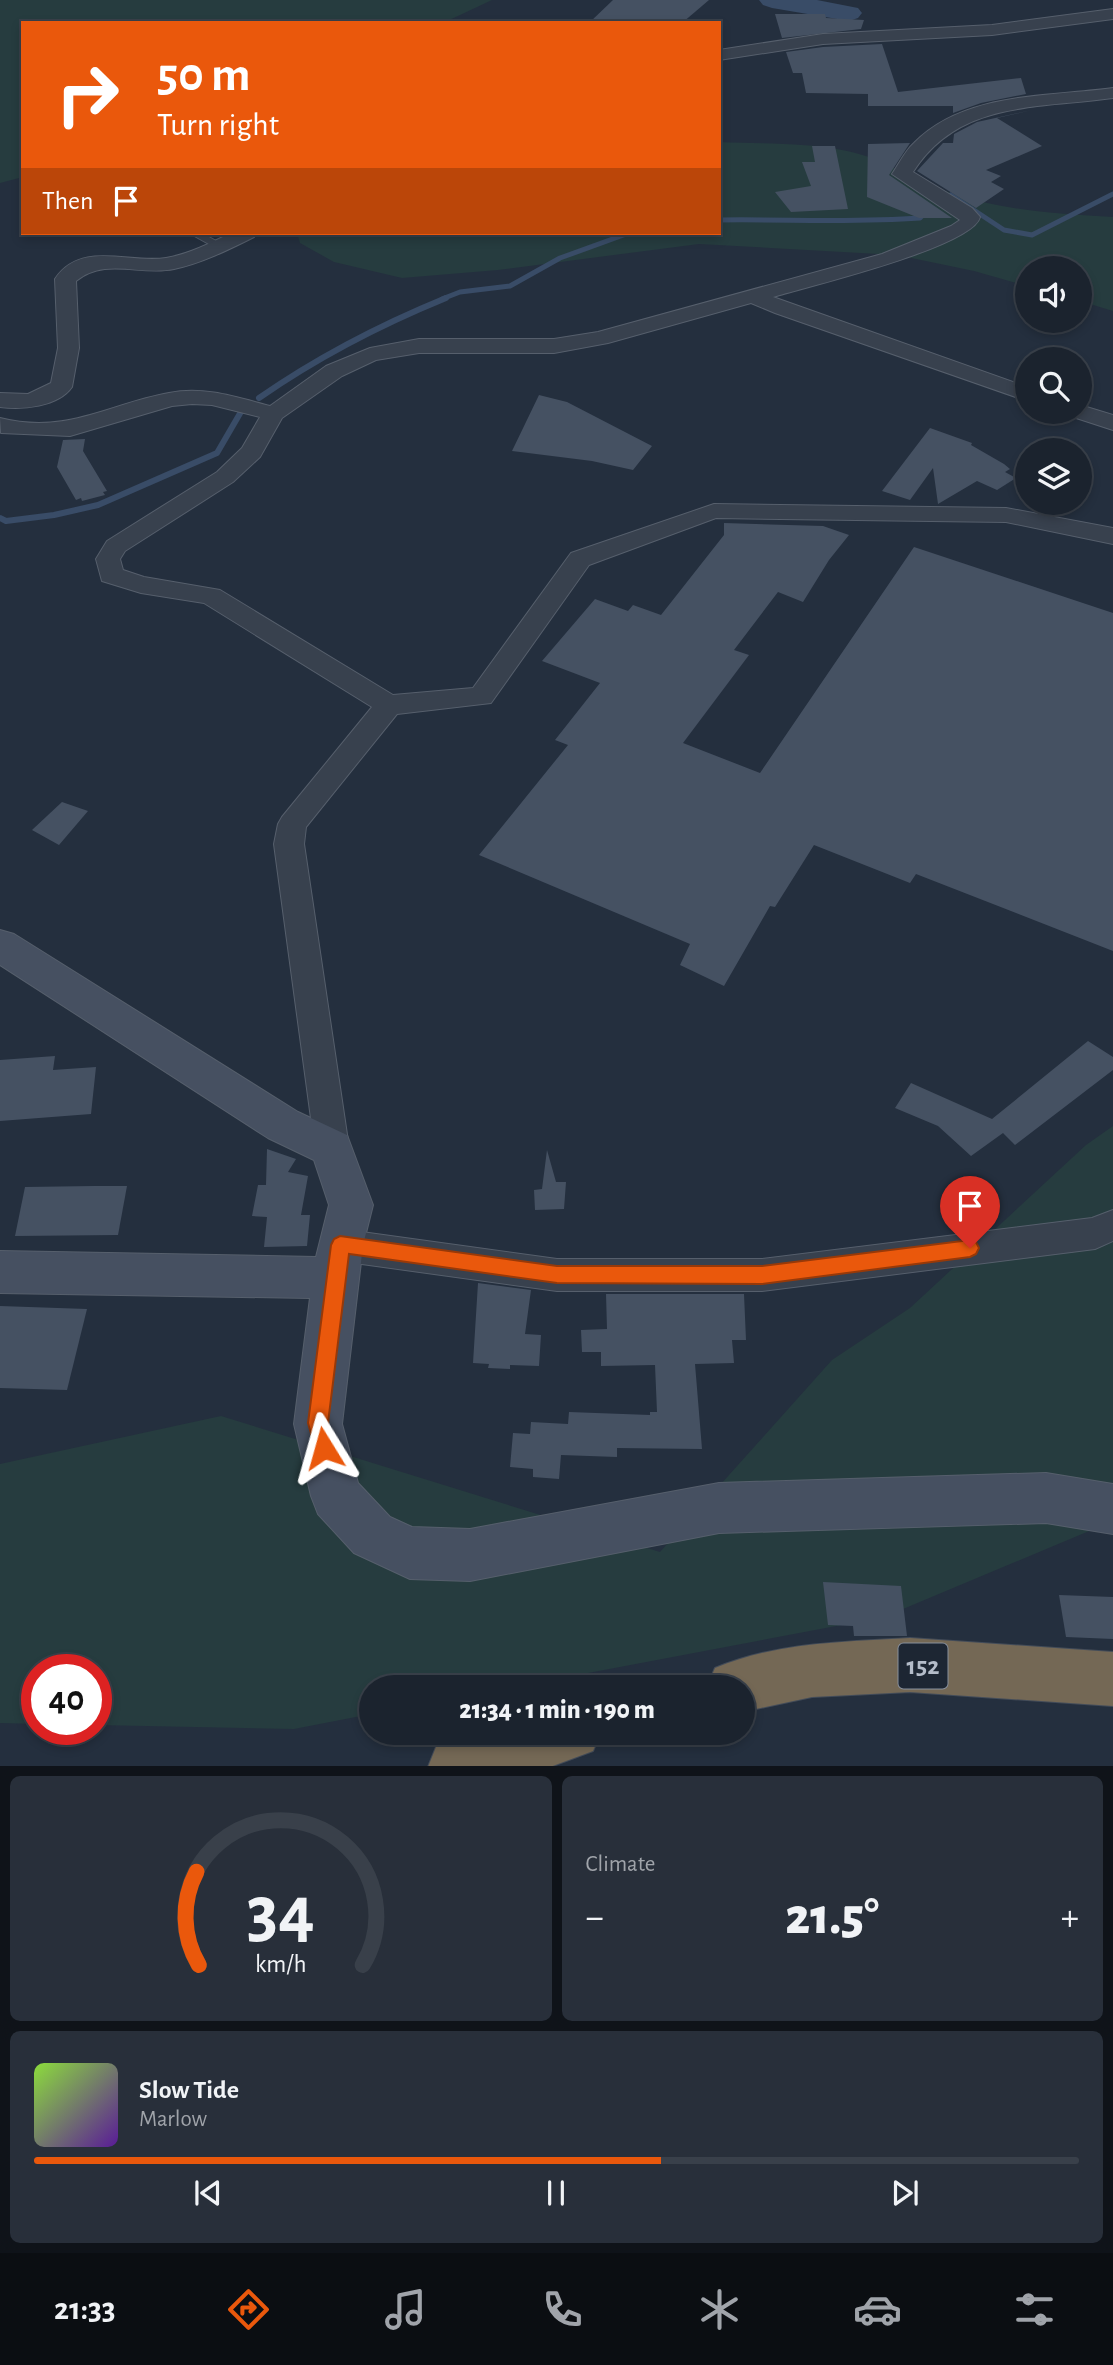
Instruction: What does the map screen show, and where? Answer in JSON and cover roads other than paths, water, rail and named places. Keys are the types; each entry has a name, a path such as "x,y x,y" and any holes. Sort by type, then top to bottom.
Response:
{"highway":[{"name":"152","path":"755,1682 812,1670 910,1665 1113,1679"},
{"path":"456,1766 529,1745"}],"street":[{"path":"721,55 823,39 992,30 1113,14"},
{"path":"1113,93 1085,98 1040,99 985,110 958,119 931,136 907,160 902,174 965,212 970,217 969,222 958,230 889,258 600,338 554,346 419,346 370,355 334,372 273,414 252,452 225,477 116,546 108,559 111,575 141,585 211,596 389,705 481,696 580,559 714,511 1006,515 1113,536"},
{"path":"0,400 16,403 32,401 61,387 65,377 68,327 65,279 76,269 101,261 159,266 192,259 243,235"},
{"path":"752,295 782,309 1015,390"},
{"path":"0,425 20,429 70,429 170,399 192,397 213,398 273,414"},
{"path":"1092,416 1113,423"},
{"path":"389,705 292,824 289,844 331,1148 351,1205 338,1261 318,1423 336,1496 372,1535 410,1553 470,1555 719,1508 1046,1498 1113,1509"},
{"path":"0,945 283,1125 331,1148"},
{"path":"0,1272 338,1261 557,1275 762,1275 1095,1233 1113,1225"}],"lane":[{"path":"198,235 220,246"}],"waterway":[{"path":"772,0 849,13"},
{"path":"951,195 1004,230 1032,235 1113,194"},
{"path":"721,220 845,221 920,218 926,212"},
{"path":"442,299 460,292 510,286 560,258 623,235"},
{"path":"259,398 350,343 446,298"},
{"path":"0,518 6,521 54,515 98,505 217,453 242,410"}]}
